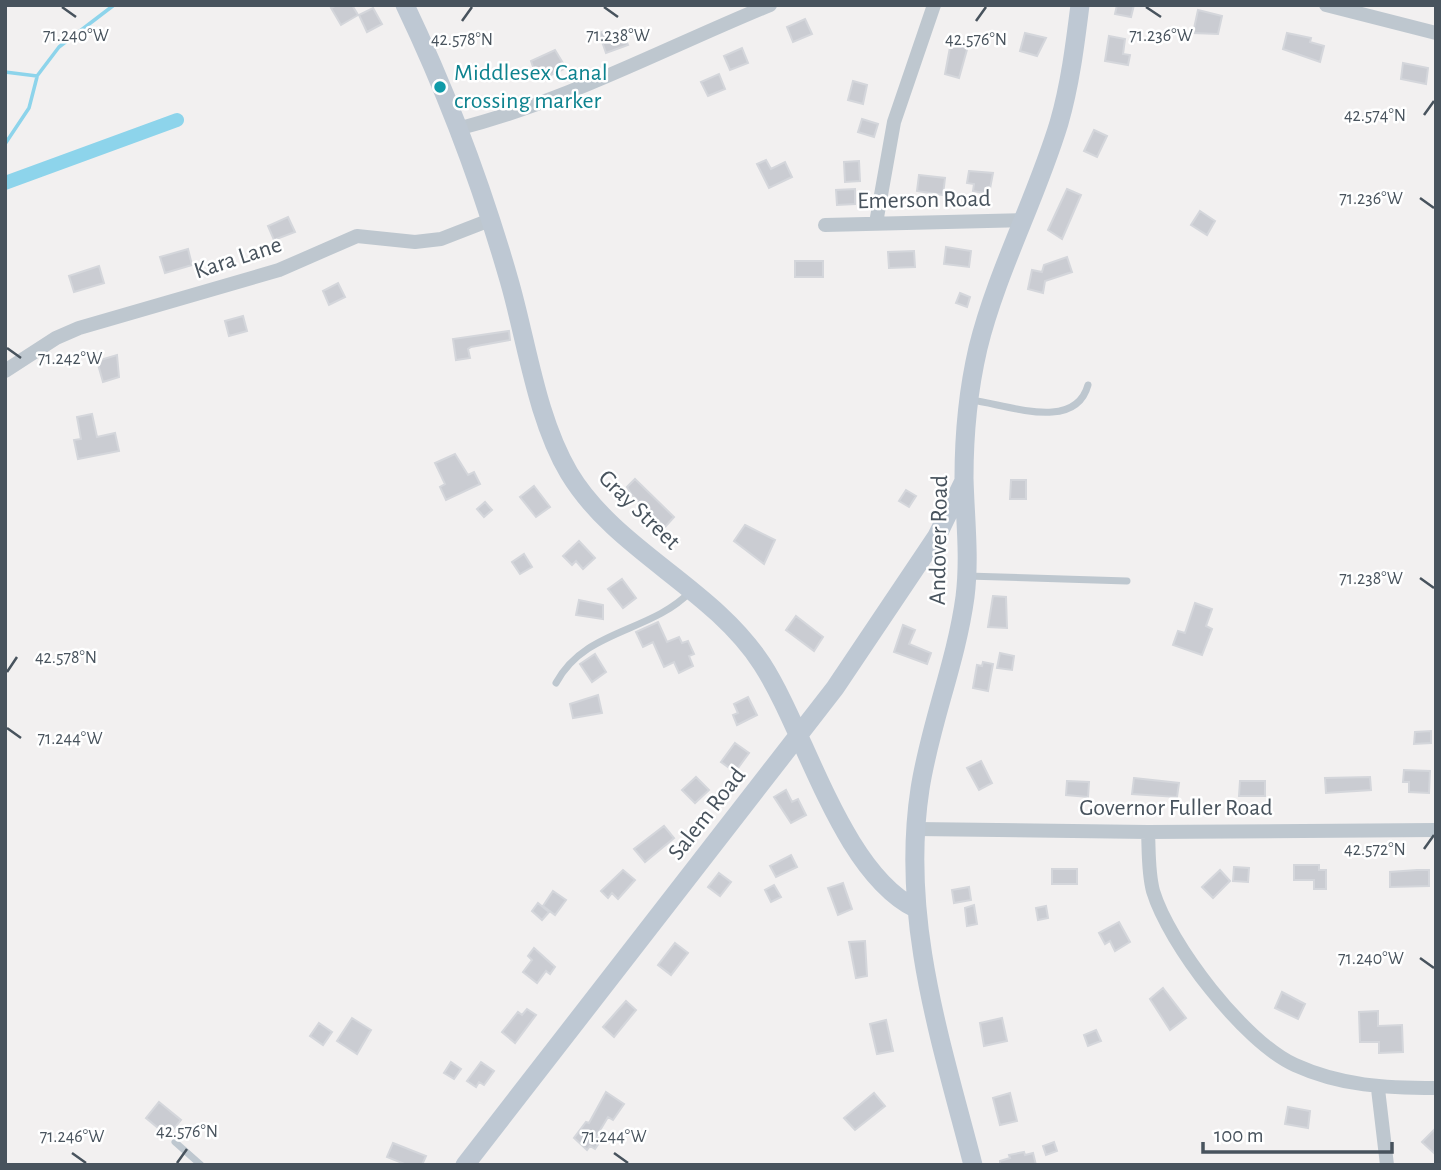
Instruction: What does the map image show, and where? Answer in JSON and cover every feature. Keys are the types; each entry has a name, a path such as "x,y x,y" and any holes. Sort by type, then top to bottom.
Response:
{"main road":[{"name":"Gray Street","path":"405,5 457,129 490,220 527,342 545,422 560,458 583,495 598,511 735,631 761,663 793,720 803,751 861,857 880,883 915,908"},
{"name":"Andover Road","path":"973,1165 927,984 915,908 916,829 923,769 956,645 967,576 964,478 968,400 984,326 1065,101 1080,5"},
{"name":"Salem Road","path":"464,1165 799,737 876,631 937,536 964,478"},
{"path":"937,536 967,535"}],"street":[{"path":"457,129 514,113 590,85 770,5"},
{"path":"876,223 894,122 934,5"},
{"path":"1326,5 1436,33"},
{"name":"Kara Lane","path":"5,371 56,338 79,328 279,270 357,236 415,242 441,239 490,220"},
{"name":"Emerson Road","path":"825,225 1024,220"},
{"name":"Governor Fuller Road","path":"916,829 1148,832 1436,830"},
{"path":"1148,832 1150,878 1158,906 1186,956 1260,1042 1294,1065 1334,1080 1378,1088 1436,1088"},
{"path":"1378,1088 1387,1165"}],"lane":[{"path":"968,400 1060,413 1079,404 1088,385"},
{"path":"967,576 1127,581"},
{"path":"555,683 568,663 581,652 614,632 662,615 691,592"},
{"path":"175,1142 201,1165"}],"building":[{"path":"337,5 352,5 358,15 341,25 331,8"},
{"path":"1117,5 1134,5 1131,17 1115,14"},
{"path":"373,8 382,24 367,32 359,15"},
{"path":"1198,10 1222,16 1218,34 1193,33"},
{"path":"805,19 812,34 793,42 787,27"},
{"path":"608,30 610,36 622,31 628,45 606,53 599,33"},
{"path":"1025,33 1046,38 1037,56 1020,51"},
{"path":"1287,33 1311,38 1310,42 1324,46 1320,62 1283,49"},
{"path":"1109,36 1125,39 1123,54 1130,55 1128,65 1105,61"},
{"path":"951,42 968,46 959,78 945,74"},
{"path":"742,48 748,63 730,70 724,56"},
{"path":"555,50 566,68 538,81 531,61"},
{"path":"1403,63 1428,68 1426,84 1401,79"},
{"path":"719,74 725,89 708,96 701,82"},
{"path":"853,81 867,85 863,104 848,100"},
{"path":"862,119 878,124 874,137 858,132"},
{"path":"1094,130 1107,136 1097,157 1084,151"},
{"path":"766,160 771,169 785,162 792,177 769,188 757,164"},
{"path":"859,161 860,181 845,182 844,162"},
{"path":"969,171 993,173 989,194 973,191 974,184 967,183"},
{"path":"919,175 945,178 943,195 917,191"},
{"path":"855,189 855,204 837,205 836,190"},
{"path":"1067,189 1081,195 1062,239 1048,230"},
{"path":"1200,211 1215,221 1207,235 1191,225"},
{"path":"288,217 295,232 274,240 268,226"},
{"path":"946,247 971,251 969,267 944,264"},
{"path":"188,249 192,265 165,273 160,257"},
{"path":"914,251 915,267 889,268 888,252"},
{"path":"1067,257 1072,272 1045,281 1043,293 1028,289 1032,270 1042,272 1044,265"},
{"path":"795,261 823,261 823,277 795,277"},
{"path":"99,266 104,283 74,292 69,276"},
{"path":"338,283 345,297 329,305 323,291"},
{"path":"960,293 970,297 967,307 956,303"},
{"path":"243,316 247,331 229,336 225,321"},
{"path":"509,331 510,340 471,347 468,349 470,358 456,360 453,339"},
{"path":"117,355 119,377 103,382 97,361"},
{"path":"92,414 97,437 115,433 119,451 78,459 74,440 81,439 77,417"},
{"path":"455,454 468,475 474,472 480,484 446,500 440,487 445,484 435,463"},
{"path":"635,479 674,517 665,527 631,494 627,487"},
{"path":"1011,480 1026,480 1026,499 1010,499"},
{"path":"534,486 550,507 536,517 520,497"},
{"path":"906,490 916,496 909,507 899,501"},
{"path":"485,502 492,510 484,517 477,509"},
{"path":"745,525 775,540 764,564 734,541"},
{"path":"579,541 595,558 583,569 576,561 572,565 563,556"},
{"path":"524,554 532,567 520,574 512,562"},
{"path":"622,579 636,598 623,608 608,589"},
{"path":"993,596 1006,597 1007,628 988,627"},
{"path":"579,600 603,605 603,619 576,615"},
{"path":"1195,603 1212,609 1206,626 1212,629 1202,655 1173,645 1178,631 1185,633"},
{"path":"796,616 823,637 814,651 786,630"},
{"path":"658,622 667,642 679,637 682,643 688,641 694,654 689,656 693,666 679,673 674,662 664,667 653,642 643,647 636,632"},
{"path":"903,625 915,630 909,644 931,653 927,664 894,652"},
{"path":"1000,653 1014,656 1012,670 997,668"},
{"path":"595,654 606,672 592,682 580,664"},
{"path":"983,662 993,664 988,691 973,688 977,665 982,666"},
{"path":"598,695 602,713 573,718 570,704"},
{"path":"748,697 757,715 737,725 733,715 738,713 734,704"},
{"path":"1431,731 1431,743 1414,744 1415,732"},
{"path":"735,743 749,753 735,772 721,762"},
{"path":"981,761 992,783 979,790 967,768"},
{"path":"1404,770 1430,771 1429,793 1409,792 1409,782 1403,782"},
{"path":"696,777 709,790 695,803 682,790"},
{"path":"1370,777 1371,790 1326,793 1325,778"},
{"path":"1134,778 1179,783 1177,797 1132,794"},
{"path":"1067,781 1089,782 1088,797 1066,795"},
{"path":"1240,781 1265,781 1265,796 1239,796"},
{"path":"786,790 792,802 798,799 806,815 791,823 774,797"},
{"path":"664,826 674,838 645,862 634,849"},
{"path":"791,855 797,867 776,877 770,866"},
{"path":"1294,865 1319,865 1319,870 1326,870 1326,889 1314,889 1314,880 1294,880"},
{"path":"1234,867 1249,868 1248,882 1233,881"},
{"path":"1052,869 1077,869 1077,884 1052,884"},
{"path":"623,870 635,880 618,899 612,893 608,898 601,891"},
{"path":"1220,870 1230,881 1213,898 1202,887"},
{"path":"1429,870 1429,886 1390,887 1390,872"},
{"path":"719,873 731,882 720,896 708,887"},
{"path":"843,883 852,909 838,915 828,888"},
{"path":"774,885 781,897 771,902 765,890"},
{"path":"969,887 971,900 954,903 952,890"},
{"path":"553,891 566,900 555,915 543,906"},
{"path":"538,903 549,912 542,920 532,911"},
{"path":"974,905 977,924 967,926 965,908"},
{"path":"1046,906 1048,918 1038,920 1036,908"},
{"path":"1119,922 1130,942 1115,951 1110,941 1105,944 1099,933"},
{"path":"865,941 867,976 856,978 849,942"},
{"path":"675,943 688,953 671,975 658,965"},
{"path":"534,948 555,967 550,974 546,971 537,983 523,972 532,960 528,956"},
{"path":"1163,988 1186,1018 1170,1030 1150,999"},
{"path":"1282,992 1305,1004 1298,1019 1275,1008"},
{"path":"626,1001 636,1010 614,1037 603,1027"},
{"path":"527,1009 536,1015 515,1043 502,1032 518,1012 522,1015"},
{"path":"1378,1011 1378,1026 1402,1025 1403,1052 1379,1053 1379,1042 1360,1042 1359,1012"},
{"path":"352,1018 371,1030 357,1054 337,1041"},
{"path":"1002,1018 1007,1041 984,1046 980,1023"},
{"path":"886,1020 893,1051 877,1054 870,1024"},
{"path":"319,1023 332,1032 323,1045 310,1036"},
{"path":"1096,1030 1101,1041 1088,1046 1084,1035"},
{"path":"451,1062 461,1069 454,1079 444,1073"},
{"path":"481,1062 494,1071 484,1085 479,1082 476,1087 467,1081"},
{"path":"606,1092 624,1104 613,1120 608,1117 596,1137 601,1140 595,1149 590,1146 587,1150 574,1138 586,1122 589,1123"},
{"path":"874,1093 885,1106 855,1130 844,1118"},
{"path":"1010,1093 1017,1121 1000,1125 993,1098"},
{"path":"159,1102 181,1120 168,1136 146,1118"},
{"path":"1288,1107 1310,1111 1308,1128 1285,1124"},
{"path":"1436,1128 1436,1155 1422,1142"},
{"path":"1054,1142 1057,1151 1046,1155 1043,1146"},
{"path":"393,1143 426,1156 422,1165 407,1165 387,1157"},
{"path":"1024,1152 1025,1155 1033,1153 1036,1165 1000,1165 1000,1161 1010,1158 1009,1155"}],"waterway":[{"path":"5,72 37,76 59,47 114,5"},
{"path":"5,144 29,108 37,77"},
{"path":"5,183 177,120"}],"place":[{"name":"Middlesex Canal crossing marker","path":"440,87"}]}
